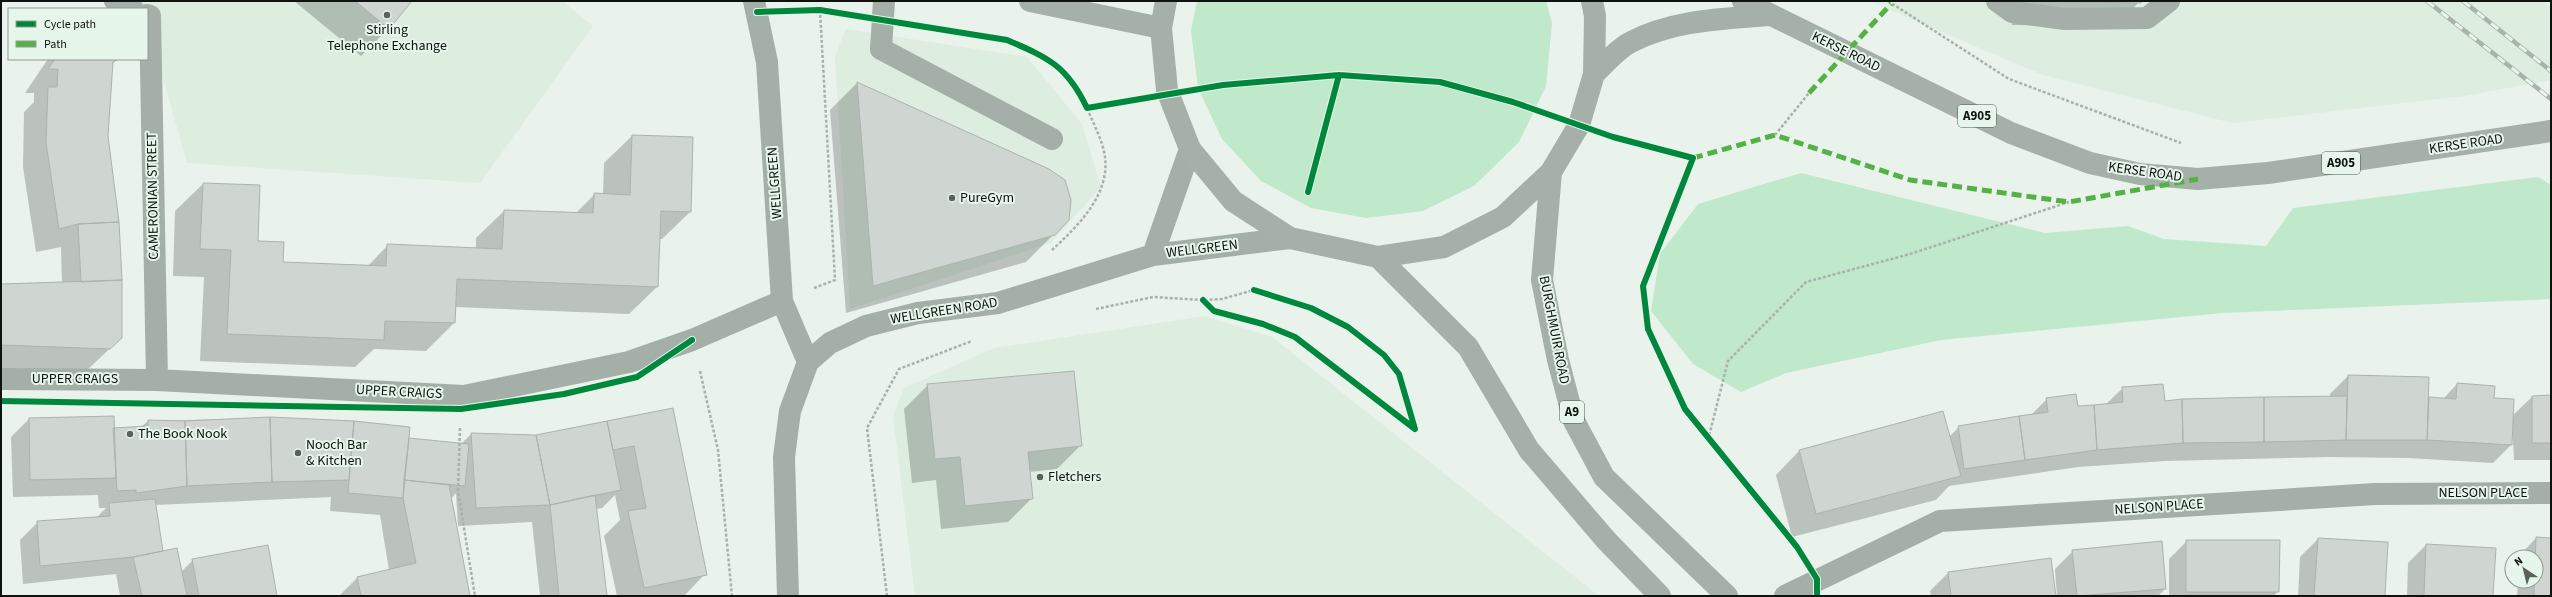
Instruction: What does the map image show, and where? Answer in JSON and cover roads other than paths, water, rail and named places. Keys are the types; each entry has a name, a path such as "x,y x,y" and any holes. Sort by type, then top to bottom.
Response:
{"main road":[{"path":"1030,1 1161,28"},
{"path":"1166,1 1161,28 1167,90 1190,149 1233,201 1290,238 1378,257 1444,247 1503,217 1551,172 1578,126 1594,74 1595,16 1592,1"},
{"name":"KERSE ROAD","path":"1743,1 1768,15 2011,133 2090,163 2140,174 2198,179 2268,174 2551,132"},
{"path":"1594,74 1630,42 1663,30 1702,20 1768,15"},
{"name":"BURGHMUIR ROAD","path":"1551,172 1542,280 1558,360 1574,421 1604,477 1727,596"},
{"path":"1378,257 1468,347 1529,450 1606,540 1660,596"}],"street":[{"path":"115,1 131,8"},
{"name":"WELLGREEN","path":"754,1 767,62 782,301 808,362"},
{"path":"884,1 881,49 1052,139"},
{"path":"1997,1 2012,12 2065,20 2146,18 2169,1"},
{"name":"CAMERONIAN STREET","path":"148,15 150,16 157,380"},
{"name":"WELLGREEN","path":"1190,149 1154,255 1290,238"},
{"name":"WELLGREEN ROAD","path":"788,596 784,457 790,411 808,362 830,343 866,326 918,313 998,303 1154,255"},
{"name":"UPPER CRAIGS","path":"1,379 157,380 464,396 629,362 692,340 782,301"},
{"name":"NELSON PLACE","path":"1785,596 1940,521 2375,494 2551,493"}],"railway":[{"path":"2427,1 2551,99"},
{"path":"2463,1 2551,71"}],"place":[{"name":"Stirling Telephone Exchange","path":"387,15"},
{"name":"PureGym","path":"952,198"},
{"name":"The Book Nook","path":"130,434"},
{"name":"Nooch Bar & Kitchen","path":"298,453"},
{"name":"Fletchers","path":"1040,477"}]}
